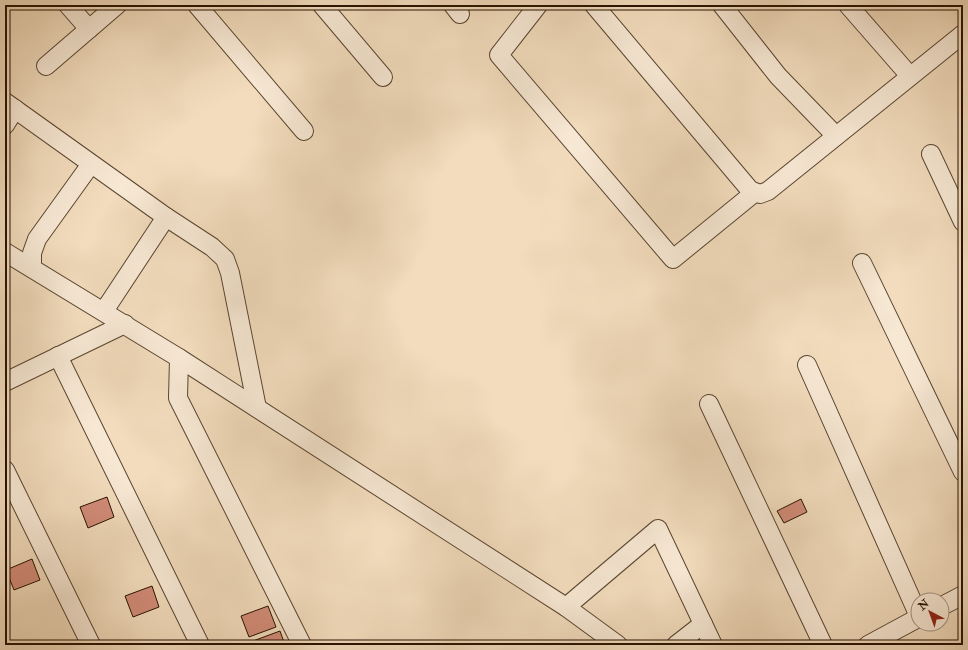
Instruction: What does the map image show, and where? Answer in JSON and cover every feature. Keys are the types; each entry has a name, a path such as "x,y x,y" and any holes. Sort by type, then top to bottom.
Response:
{"street":[{"path":"68,5 89,29"},
{"path":"46,66 117,5"},
{"path":"197,5 304,131"},
{"path":"322,5 383,77"},
{"path":"538,5 499,55 673,260 754,193"},
{"path":"594,5 754,193 760,194 768,191 963,34"},
{"path":"722,5 778,76 836,136"},
{"path":"848,5 910,76"},
{"path":"5,124 10,106 166,217 212,247 225,258 230,273 257,408"},
{"path":"931,154 963,222"},
{"path":"32,268 32,253 37,239 91,164"},
{"path":"104,311 166,217"},
{"path":"5,252 104,311 257,408 566,607 618,645"},
{"path":"862,263 963,472"},
{"path":"5,382 125,324"},
{"path":"58,356 200,645"},
{"path":"179,358 178,398 302,645"},
{"path":"807,365 910,596"},
{"path":"709,404 823,645"},
{"path":"5,470 91,645"},
{"path":"566,607 658,530 713,645"},
{"path":"950,602 963,595"},
{"path":"868,645 910,622"},
{"path":"676,645 703,624"}],"building":[{"path":"107,497 114,517 88,528 80,507"},
{"path":"801,499 807,512 784,523 777,511"},
{"path":"32,559 40,580 14,590 6,570"},
{"path":"152,586 159,607 133,617 125,596"},
{"path":"268,606 276,627 249,637 241,616"},
{"path":"280,631 285,645 254,645 253,641"}]}
